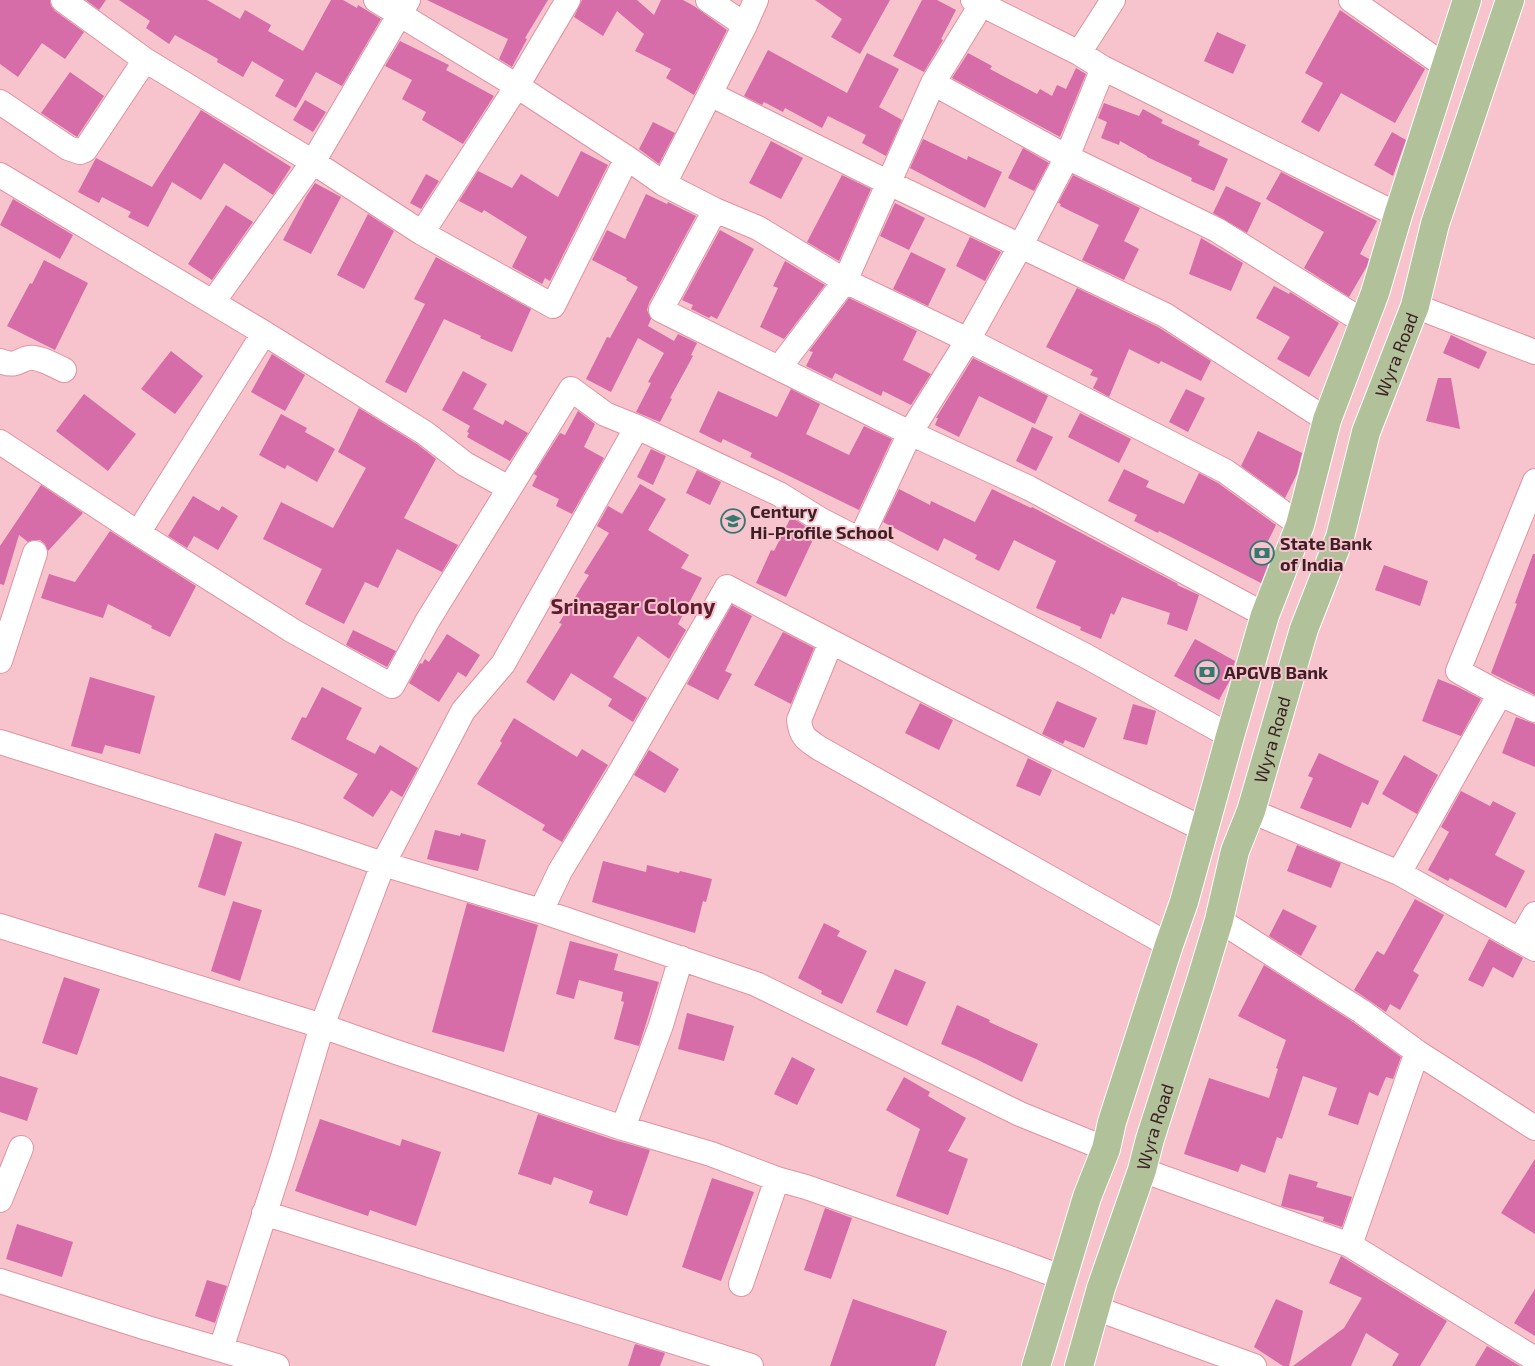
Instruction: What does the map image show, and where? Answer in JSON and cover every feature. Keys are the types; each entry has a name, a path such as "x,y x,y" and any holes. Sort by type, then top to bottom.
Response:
{"main road":[{"path":"1036,1366 1061,1277 1087,1197 1106,1149 1112,1122 1184,902 1265,615 1300,524 1327,420 1375,294 1398,215 1467,0"},
{"name":"Wyra Road","path":"1078,1366 1200,983 1235,851 1252,811 1304,629 1340,537 1366,432 1415,306 1435,224 1510,0"},
{"path":"1425,129 1462,144"},
{"path":"1252,660 1290,676"},
{"path":"1087,1197 1127,1213"}],"street":[{"path":"63,0 145,60 313,162 422,233 553,306 627,158"},
{"path":"376,0 404,7 517,86 664,184 715,210 758,228 845,281 968,340 1225,471 1300,524"},
{"path":"422,233 517,86 568,0"},
{"path":"708,0 745,26"},
{"path":"664,184 745,26 756,0"},
{"path":"1079,53 1113,0"},
{"path":"1351,0 1445,66"},
{"path":"779,368 845,281 932,83 977,2 1079,53 1103,68 1398,215"},
{"path":"213,302 313,162 404,7"},
{"path":"0,102 68,148 80,152 85,150 145,60"},
{"path":"860,540 910,433 968,340 1067,157 1103,68"},
{"path":"932,83 1067,157 1216,230 1364,322"},
{"path":"710,94 1166,315 1327,420"},
{"path":"0,174 264,332 425,432 465,464 509,488"},
{"path":"715,210 661,310 910,433 1028,488 1265,615"},
{"path":"1415,306 1535,352"},
{"path":"138,533 264,332"},
{"path":"0,361 16,364 29,358 35,358 64,370"},
{"path":"0,442 138,533 293,631 392,686 428,620 571,389 605,414 638,427 779,494 821,520 1086,656 1230,736"},
{"path":"221,1349 283,1157 322,1026 384,864 463,711 503,664 638,427"},
{"path":"1535,481 1458,671 1500,694 1535,710"},
{"path":"0,661 35,553"},
{"path":"541,911 560,871 618,776 727,586 1037,748 1204,830"},
{"path":"831,642 799,720 800,732 804,738 1169,944"},
{"path":"1399,873 1500,694"},
{"path":"0,742 384,864 541,911 756,984 1020,1114 1106,1149"},
{"path":"1252,811 1399,873 1528,944 1535,914"},
{"path":"1218,920 1361,1011 1417,1052 1535,1128"},
{"path":"0,926 322,1026 623,1128 712,1154 777,1179 806,1187 1061,1277"},
{"path":"623,1128 661,1025 681,958"},
{"path":"1350,1245 1417,1052"},
{"path":"0,1200 20,1148"},
{"path":"1142,1170 1350,1245 1535,1359"},
{"path":"741,1284 777,1179"},
{"path":"264,1213 751,1366"},
{"path":"0,1281 148,1328 277,1366"},
{"path":"1095,1308 1254,1366"}],"building":[{"path":"0,0 50,0 51,6 55,11 84,32 65,59 42,43 18,77 0,64"},
{"path":"86,0 106,0 99,10"},
{"path":"119,0 207,0 240,19 245,10 271,25 268,31 303,51 331,0 343,0 357,8 358,5 381,19 342,86 316,72 296,108 275,96 284,80 252,61 243,77 217,62 218,59 175,35 169,44 146,28 150,21"},
{"path":"427,0 548,0 525,38 527,39 512,67 499,59 508,39"},
{"path":"582,0 637,0 654,15 661,0 683,0 727,30 694,95 666,78 671,69 635,51 644,34 617,11 603,36 574,17"},
{"path":"815,0 890,0 860,54 831,37 842,19"},
{"path":"922,0 937,0 956,10 941,39 943,40 924,72 893,56"},
{"path":"1340,10 1425,69 1395,123 1341,93 1319,132 1301,122 1323,83 1305,73"},
{"path":"1217,32 1246,45 1233,74 1204,61"},
{"path":"400,41 449,65 446,70 494,96 463,144 422,120 426,112 402,99 412,80 385,66"},
{"path":"768,50 847,93 867,53 899,69 879,107 902,120 886,156 862,143 866,135 828,116 822,128 785,108 783,112 764,102 762,105 744,96"},
{"path":"968,53 992,66 990,69 1037,94 1040,89 1052,96 1057,85 1066,89 1076,68 1086,74 1060,137 952,78"},
{"path":"70,72 104,96 77,137 41,113"},
{"path":"305,100 326,112 313,132 293,120"},
{"path":"1104,103 1139,116 1143,109 1163,120 1161,123 1200,141 1198,145 1228,159 1214,191 1191,181 1192,178 1147,157 1120,141 1119,145 1101,138 1107,122 1098,118"},
{"path":"201,110 291,167 273,195 224,163 201,200 172,182 148,227 128,217 131,212 102,197 99,203 78,192 96,158 152,187"},
{"path":"653,122 675,133 659,164 639,149"},
{"path":"1392,132 1406,140 1393,176 1374,165"},
{"path":"923,139 967,160 968,156 1002,172 985,208 910,168"},
{"path":"771,141 803,158 781,199 749,183"},
{"path":"1023,148 1049,163 1034,191 1008,178"},
{"path":"581,151 608,165 550,281 545,278 542,284 512,267 527,237 484,210 482,213 459,201 478,171 512,188 521,174 558,197"},
{"path":"1281,172 1377,221 1360,254 1369,259 1367,266 1349,297 1304,268 1324,232 1266,199"},
{"path":"426,174 439,181 421,209 410,203"},
{"path":"842,175 871,189 839,261 807,242"},
{"path":"1073,175 1140,208 1124,241 1139,249 1124,280 1082,260 1099,225 1060,206 1061,204 1058,203"},
{"path":"315,183 341,197 311,254 283,240"},
{"path":"1226,186 1261,203 1247,233 1213,213"},
{"path":"646,194 667,204 668,202 696,216 647,310 651,319 648,326 674,341 678,334 697,343 691,355 693,356 670,398 672,399 660,422 636,412 651,383 648,382 664,353 638,338 611,392 586,379 607,337 610,338 638,287 626,280 627,278 592,260 607,230 625,239"},
{"path":"13,199 73,235 60,259 0,225"},
{"path":"895,203 925,218 909,250 880,236"},
{"path":"226,205 253,222 212,280 188,264"},
{"path":"368,214 394,231 364,289 337,275"},
{"path":"720,230 754,249 717,319 711,316 709,318 691,309 693,305 682,300"},
{"path":"970,237 1001,252 985,281 956,266"},
{"path":"1201,238 1243,263 1231,291 1189,274"},
{"path":"911,252 946,269 928,306 893,289"},
{"path":"436,257 531,309 512,352 444,319 406,393 385,382 425,304 414,299"},
{"path":"44,260 88,283 55,350 7,326"},
{"path":"785,261 825,285 784,339 760,327 778,288 773,286"},
{"path":"1274,286 1289,294 1290,292 1339,323 1309,377 1277,359 1290,337 1256,318"},
{"path":"1077,288 1158,327 1211,361 1201,381 1161,361 1159,364 1129,349 1109,397 1093,388 1098,378 1090,375 1093,370 1046,347"},
{"path":"849,298 917,331 903,360 931,374 911,405 883,391 881,396 835,373 832,379 806,366 813,352 809,351"},
{"path":"1451,335 1487,352 1479,369 1443,353"},
{"path":"171,351 203,376 175,414 141,389"},
{"path":"272,354 305,375 285,411 251,392"},
{"path":"973,358 1048,396 1035,424 979,396 959,437 935,425 938,418 936,418"},
{"path":"463,371 487,384 473,409 503,425 505,420 528,433 510,461 467,437 470,426 442,410"},
{"path":"1438,378 1451,378 1460,429 1426,421"},
{"path":"791,389 820,404 806,434 849,455 864,426 892,439 859,510 750,457 752,453 723,439 721,443 699,432 718,391 777,417"},
{"path":"1186,389 1205,398 1188,432 1169,422"},
{"path":"84,394 136,434 108,471 56,431"},
{"path":"359,408 417,444 436,459 404,518 458,545 442,572 397,549 378,588 365,582 344,624 305,604 322,569 263,539 281,502 333,528 366,468 338,452"},
{"path":"578,411 595,424 584,447 604,458 572,514 556,506 559,499 532,486 537,476 534,474 560,433 565,435"},
{"path":"1080,413 1131,439 1119,463 1068,437"},
{"path":"281,414 307,428 305,432 335,449 317,482 287,465 285,469 259,455"},
{"path":"1032,427 1053,437 1036,471 1016,461"},
{"path":"1258,431 1302,453 1297,474 1285,498 1241,466"},
{"path":"651,449 666,456 653,485 637,477"},
{"path":"1124,469 1149,481 1146,487 1184,504 1199,473 1218,483 1276,525 1262,553 1271,557 1261,583 1159,531 1158,533 1134,521 1137,515 1108,501"},
{"path":"697,470 721,482 710,505 686,493"},
{"path":"640,484 666,499 648,530 689,555 681,568 702,578 678,624 686,630 669,659 638,636 613,677 647,698 633,722 608,706 612,699 571,673 554,701 526,682 562,624 559,623 589,575 584,573 609,533 597,526 608,506 622,514"},
{"path":"41,485 83,513 48,551 45,544 40,540 28,542 19,535 4,585 0,584 0,546"},
{"path":"899,489 930,505 931,501 975,522 992,489 1032,507 1199,595 1187,631 1167,624 1170,613 1122,597 1114,615 1111,613 1101,639 1080,630 1081,627 1036,608 1056,561 1014,540 999,571 975,559 977,555 944,538 938,551 883,522"},
{"path":"193,496 219,511 222,506 238,516 218,550 194,536 187,548 168,536"},
{"path":"791,517 816,533 786,597 756,583 771,550 774,551"},
{"path":"110,531 196,586 170,637 108,604 103,618 41,598 49,574 75,582"},
{"path":"1533,554 1535,554 1535,695 1491,673 1517,604 1515,603"},
{"path":"1384,565 1428,581 1420,606 1375,590"},
{"path":"732,605 752,616 725,671 732,674 718,700 687,684"},
{"path":"353,630 396,651 387,667 346,645"},
{"path":"783,632 814,648 791,704 754,685"},
{"path":"447,634 480,655 466,677 458,672 439,702 409,683 420,663 422,664 425,659 429,662"},
{"path":"1195,639 1235,661 1230,680 1219,700 1174,676"},
{"path":"90,677 155,696 140,754 105,745 102,754 71,746"},
{"path":"1438,679 1481,699 1461,736 1422,721"},
{"path":"322,687 362,708 346,739 375,754 380,745 418,768 402,797 391,790 373,817 343,798 358,774 291,739 302,717 306,718"},
{"path":"1057,701 1097,718 1084,748 1065,740 1063,744 1042,734"},
{"path":"920,703 953,720 939,750 905,733"},
{"path":"1133,704 1156,711 1147,745 1123,739"},
{"path":"1516,717 1535,724 1535,767 1502,753"},
{"path":"514,718 577,757 582,749 608,765 562,842 542,830 545,825 477,784 502,743 500,741"},
{"path":"649,750 679,769 665,793 634,775"},
{"path":"1319,753 1379,781 1368,805 1362,802 1351,828 1300,808 1313,778 1308,776"},
{"path":"1404,755 1438,775 1417,814 1382,794"},
{"path":"1028,758 1052,770 1040,796 1016,786"},
{"path":"1461,791 1490,806 1493,801 1516,813 1495,855 1525,871 1506,908 1450,878 1448,881 1428,870 1449,832 1441,827"},
{"path":"435,830 460,836 461,833 486,840 478,871 427,859"},
{"path":"215,833 242,842 225,896 198,887"},
{"path":"1297,845 1341,863 1331,888 1287,871"},
{"path":"603,861 646,872 647,865 712,879 706,902 703,901 695,933 592,902"},
{"path":"1415,899 1444,915 1413,971 1419,975 1400,1010 1390,1004 1386,1012 1354,990 1377,951 1384,955"},
{"path":"233,901 262,910 240,981 211,971"},
{"path":"467,903 538,925 504,1052 432,1032"},
{"path":"1283,909 1317,926 1301,956 1269,936"},
{"path":"824,923 840,931 837,936 867,951 842,1004 821,994 822,991 798,978"},
{"path":"1489,939 1523,958 1513,978 1493,967 1483,987 1468,980"},
{"path":"570,941 618,954 614,970 659,982 639,1046 614,1039 624,1002 621,1001 623,992 579,980 574,999 556,994"},
{"path":"1264,965 1353,1022 1401,1057 1393,1079 1386,1077 1378,1096 1369,1092 1358,1125 1328,1115 1337,1088 1303,1076 1282,1139 1277,1137 1265,1173 1241,1164 1238,1172 1184,1154 1209,1078 1269,1098 1278,1069 1276,1068 1286,1040 1238,1016"},
{"path":"895,969 926,982 907,1026 876,1012"},
{"path":"64,977 100,989 77,1055 42,1043"},
{"path":"957,1005 1038,1044 1022,1082 941,1044"},
{"path":"687,1013 734,1026 724,1061 678,1049"},
{"path":"792,1057 815,1069 797,1105 774,1094"},
{"path":"0,1076 38,1088 27,1121 0,1112"},
{"path":"904,1077 930,1092 928,1096 966,1118 948,1151 968,1159 948,1215 896,1196 920,1129 886,1110"},
{"path":"538,1114 650,1150 627,1216 589,1203 593,1191 554,1177 551,1185 518,1174"},
{"path":"320,1119 400,1146 402,1139 441,1152 416,1226 370,1210 368,1216 295,1191"},
{"path":"1535,1159 1535,1234 1501,1213"},
{"path":"1289,1174 1318,1182 1316,1187 1352,1197 1342,1227 1323,1221 1324,1217 1281,1206"},
{"path":"712,1178 754,1192 721,1281 682,1267"},
{"path":"825,1208 852,1218 831,1279 804,1270"},
{"path":"17,1224 73,1242 62,1277 6,1259"},
{"path":"1341,1256 1447,1321 1420,1366 1392,1366 1399,1354 1366,1333 1351,1366 1293,1366 1344,1328 1362,1298 1329,1283"},
{"path":"207,1280 227,1286 215,1323 195,1316"},
{"path":"1535,1289 1535,1336 1514,1323"},
{"path":"853,1299 947,1331 935,1366 830,1366"},
{"path":"1276,1299 1303,1311 1289,1366 1283,1366 1254,1347"},
{"path":"635,1344 665,1353 660,1366 628,1366"},
{"path":"1487,1346 1520,1366 1475,1366"}],"place":[{"name":"Century Hi-Profile School","path":"733,521"},
{"name":"State Bank of India","path":"1262,553"},
{"name":"APGVB Bank","path":"1207,672"}],"district":[{"name":"Srinagar Colony","path":"633,605"}]}
